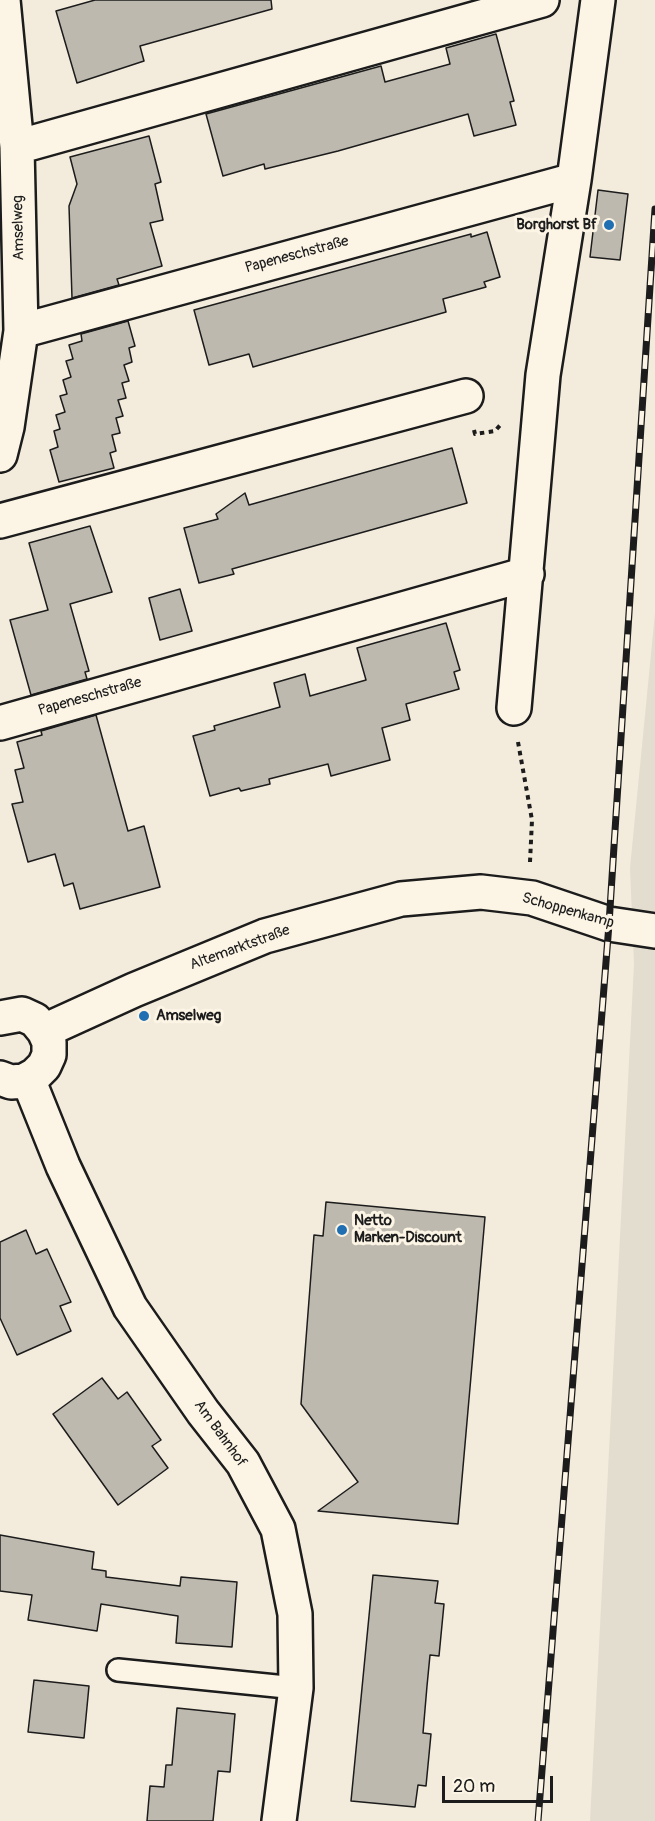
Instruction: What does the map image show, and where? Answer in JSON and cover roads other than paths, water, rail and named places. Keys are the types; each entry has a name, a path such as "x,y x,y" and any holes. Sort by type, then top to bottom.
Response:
{"street":[{"name":"Amselweg","path":"0,455 7,427 21,331 17,147 3,0"},
{"path":"17,147 542,0"},
{"path":"514,708 543,375 574,180 598,0"},
{"name":"Papeneschstraße","path":"21,331 574,180"},
{"path":"0,521 465,396"},
{"name":"Papeneschstraße","path":"0,723 527,574"},
{"name":"Schoppenkamp","path":"481,892 532,898 609,924 655,931"},
{"name":"Altemarktstraße","path":"44,1030 265,936 401,899 481,892"},
{"path":"0,1016 22,1014 35,1020 44,1030 49,1042 49,1054 44,1066 14,1078"},
{"name":"Am Bahnhof","path":"14,1078 63,1166 130,1307 203,1412 243,1463 278,1529 295,1614 296,1688 279,1821"}],"lane":[{"path":"118,1670 296,1688"}],"railway":[{"path":"538,1821 609,924 655,209"}],"place":[{"name":"Borghorst Bf","path":"609,225"},
{"name":"Amselweg","path":"144,1016"},
{"name":"Netto Marken-Discount","path":"342,1230"}]}
